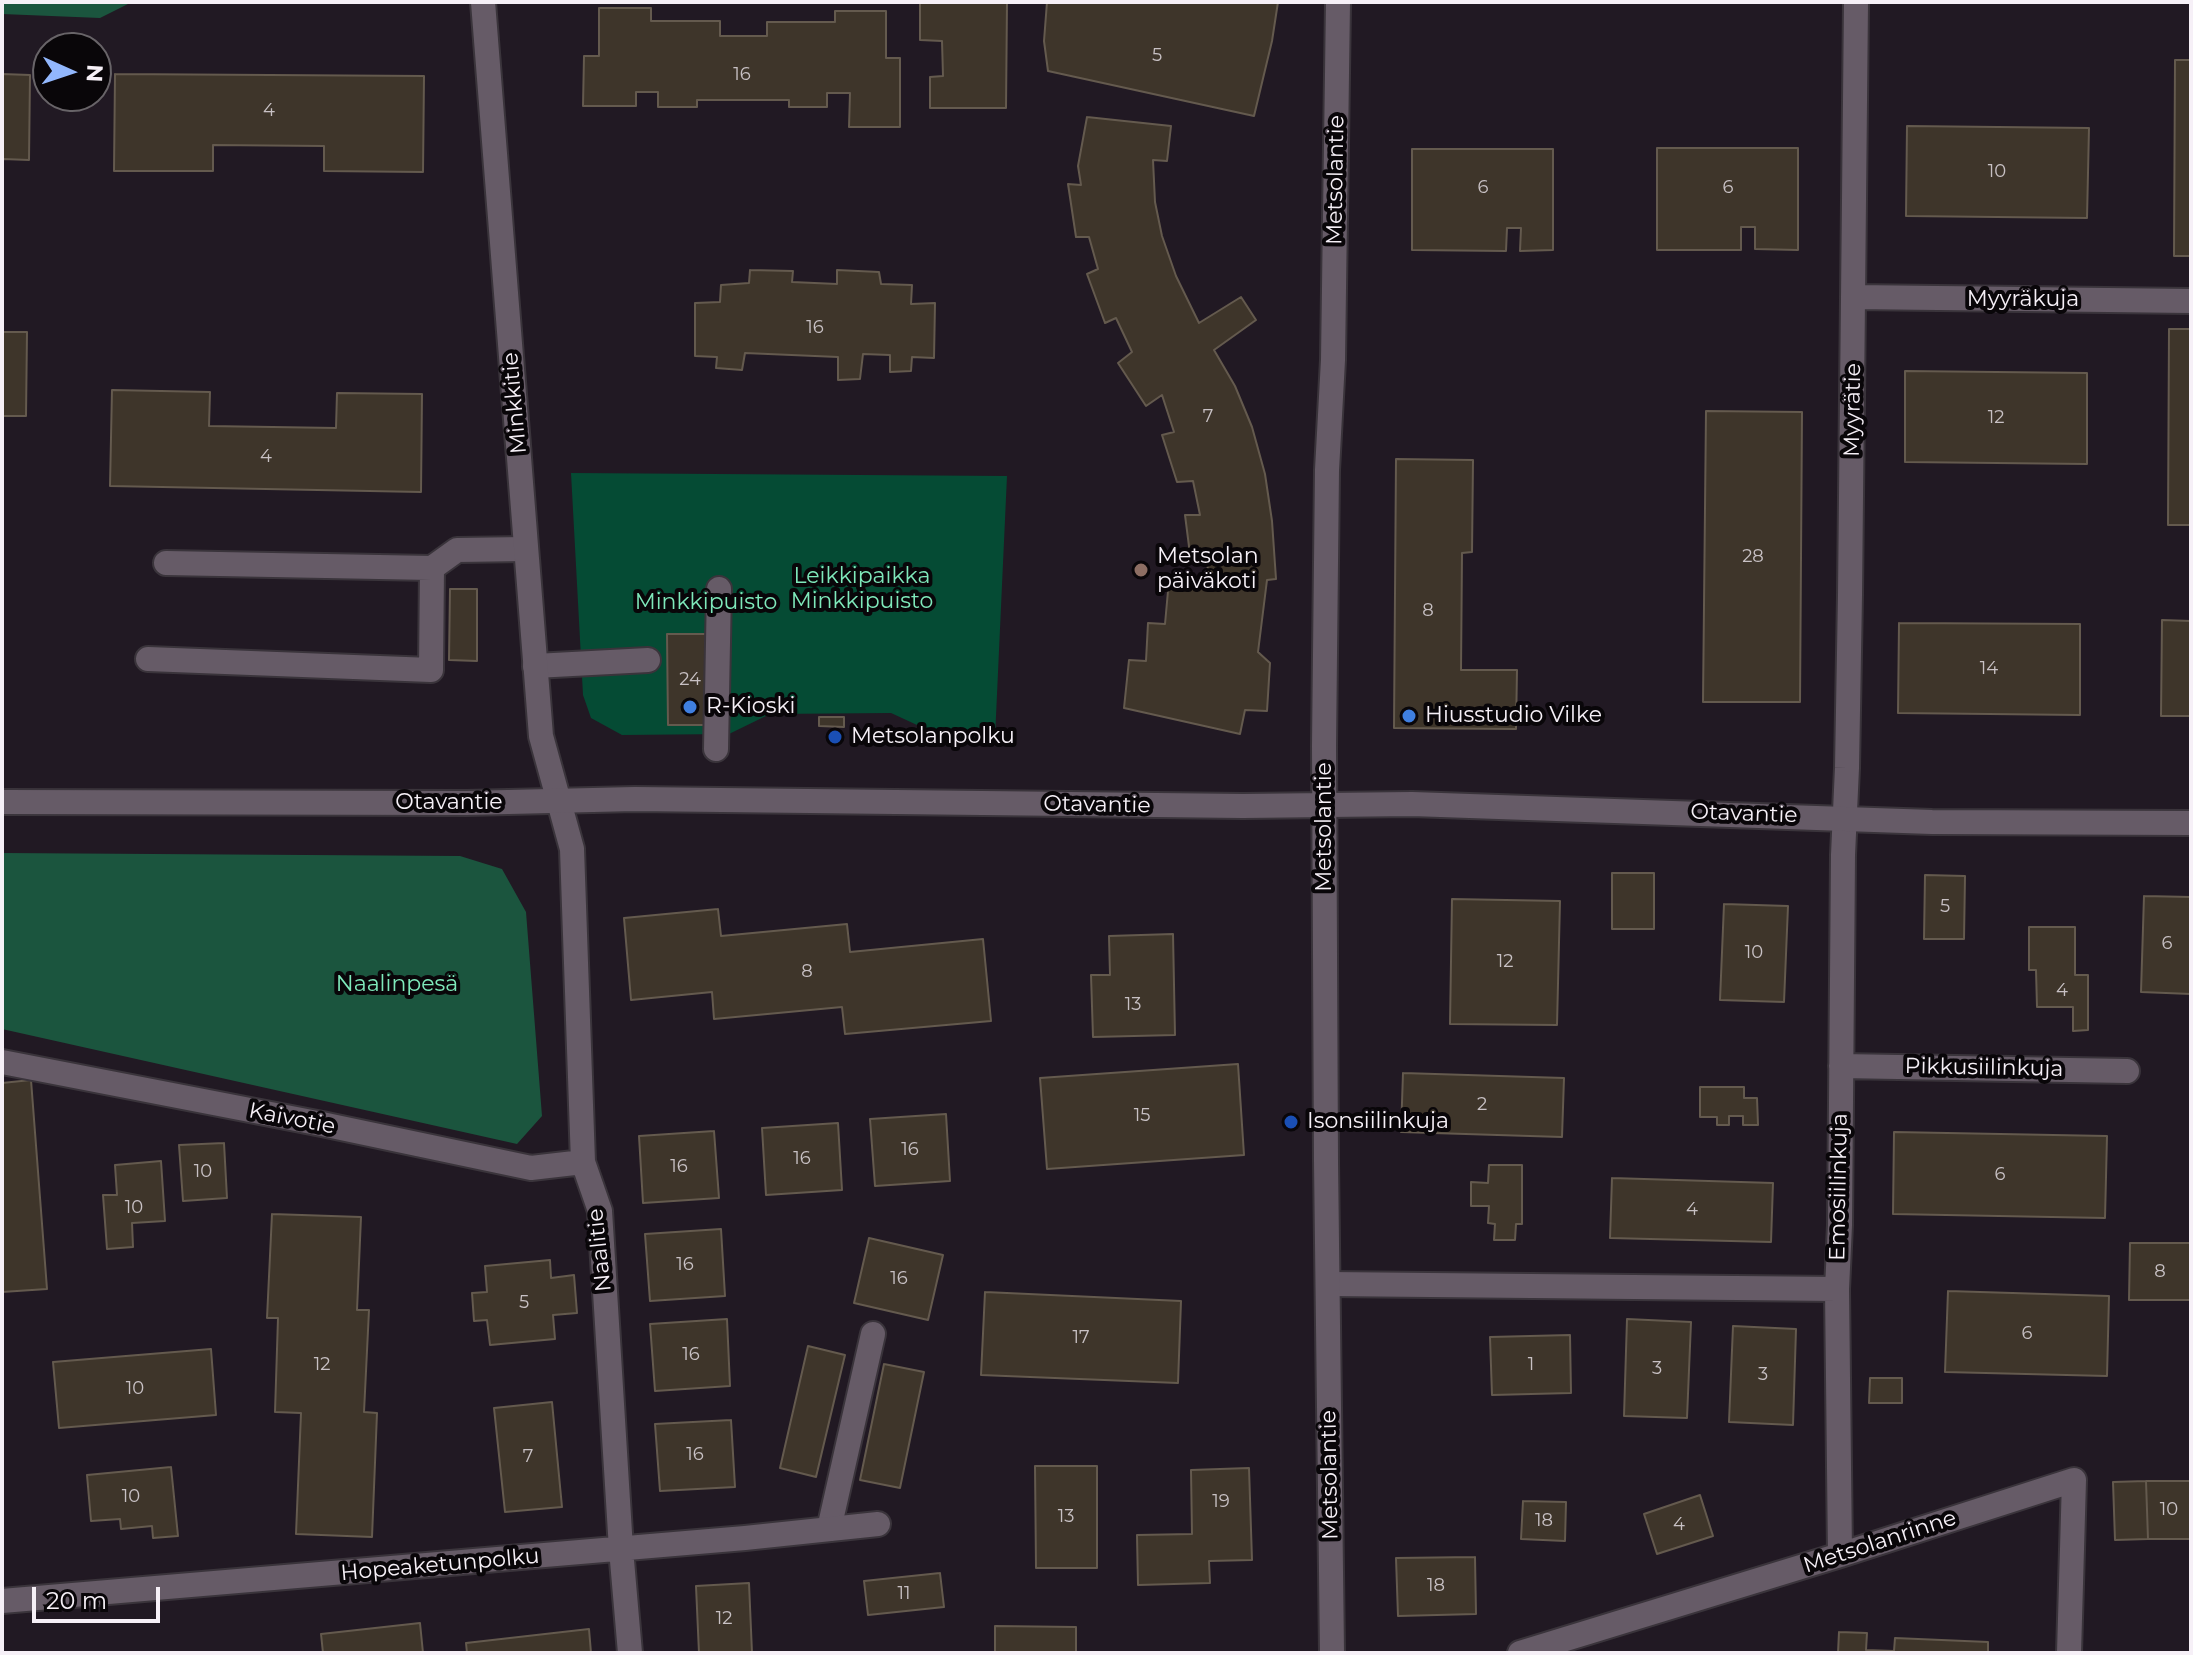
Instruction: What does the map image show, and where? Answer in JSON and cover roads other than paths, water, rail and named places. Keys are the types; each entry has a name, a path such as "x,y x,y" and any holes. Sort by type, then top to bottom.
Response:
{"street":[{"name":"Minkkitie","path":"483,2 541,736 558,802"},
{"name":"Metsolantie","path":"1332,1653 1325,806 1327,470 1333,360 1338,2"},
{"name":"Myyrätie","path":"1844,818 1856,2"},
{"name":"Myyräkuja","path":"1854,297 2191,301"},
{"path":"166,563 432,568 457,550 526,549"},
{"path":"148,659 431,670 432,568"},
{"path":"716,749 719,589"},
{"path":"535,666 648,660"},
{"name":"Otavantie","path":"2,802 558,802 635,799 1325,806 1412,804 1932,822 2191,823"},
{"name":"Naalitie","path":"558,802 572,849 583,1162 600,1211 630,1653"},
{"name":"Emosiilinkuja","path":"1840,1555 1837,1289 1844,818"},
{"name":"Kaivotie","path":"2,1062 531,1168 583,1162"},
{"name":"Pikkusiilinkuja","path":"1841,1066 2127,1071"},
{"path":"1328,1284 1837,1289"},
{"path":"829,1529 873,1334"},
{"name":"Metsolanrinne","path":"1520,1653 2074,1480 2069,1653"},
{"name":"Hopeaketunpolku","path":"2,1601 621,1549 878,1524"}],"place":[{"name":"Metsolan päiväkoti","path":"1141,570"},
{"name":"R-Kioski","path":"690,707"},
{"name":"Hiusstudio Vilke","path":"1409,716"},
{"name":"Metsolanpolku","path":"835,737"},
{"name":"Isonsiilinkuja","path":"1291,1122"}],"park label":[{"name":"Leikkipaikka Minkkipuisto","path":"862,590"},
{"name":"Minkkipuisto","path":"706,603"},
{"name":"Naalinpesä","path":"397,985"}]}
